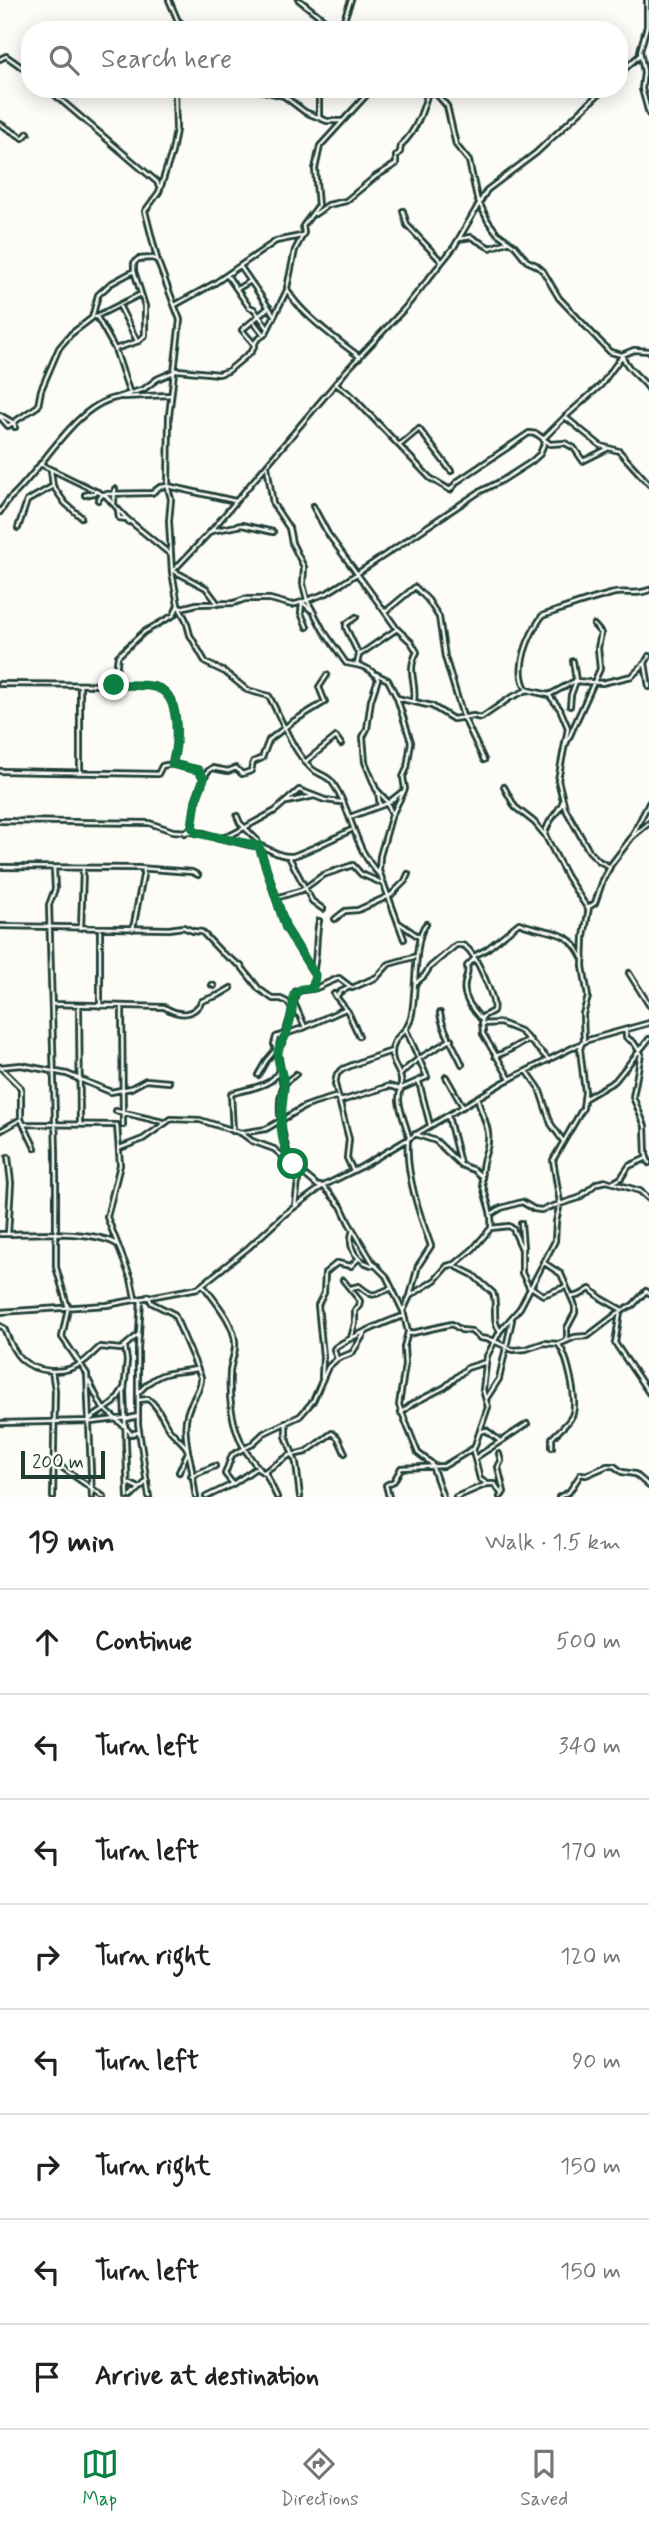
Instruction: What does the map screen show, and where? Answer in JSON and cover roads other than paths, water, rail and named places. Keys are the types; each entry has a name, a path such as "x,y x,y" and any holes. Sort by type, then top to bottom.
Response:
{"street":[{"path":"169,0 178,21"},
{"path":"299,0 326,21"},
{"path":"343,21 351,0"},
{"path":"647,0 647,26 641,41 640,55 644,72 642,89 649,114"},
{"path":"628,66 640,55"},
{"path":"0,59 6,56 21,67"},
{"path":"59,98 156,181 160,188"},
{"path":"175,98 176,130 169,165 154,201 145,211 158,261 180,320 171,395 168,486 171,499 170,554 180,607 188,631 204,661 225,671 247,690 267,694 296,750 312,769 330,779 348,810 352,830 372,867 380,875 404,939"},
{"path":"287,98 305,112 329,121 342,121"},
{"path":"318,98 319,117"},
{"path":"0,512 75,424 103,402 144,388 173,371 188,369 222,374 245,358 256,341 264,335 287,290 295,250 304,233 304,225 318,205 315,170 319,150 364,98"},
{"path":"312,216 328,205 346,201 396,164 401,145 408,139 425,109 428,98"},
{"path":"439,98 447,106 456,145 469,161 472,181 489,223 507,242 518,248 527,261 543,271 559,298 594,332 606,348 622,356 627,367 639,376 649,389"},
{"path":"173,571 405,308 459,239 490,187 536,153 594,98"},
{"path":"0,124 23,138 28,133"},
{"path":"403,211 407,225 442,262"},
{"path":"175,305 227,275 276,240 301,236"},
{"path":"459,239 473,237 490,248 507,242"},
{"path":"115,349 138,341 144,336 145,307 134,263 138,259 153,258 158,261"},
{"path":"240,266 275,315"},
{"path":"92,318 98,295 110,284 134,271"},
{"path":"227,275 268,327"},
{"path":"237,289 251,282"},
{"path":"287,290 313,319 359,357"},
{"path":"0,416 8,426 15,425 38,405 41,390 59,348 71,334 92,318 141,295"},
{"path":"120,307 138,341"},
{"path":"255,345 242,331 270,307"},
{"path":"97,317 115,349 129,391"},
{"path":"253,321 264,335"},
{"path":"257,328 263,323"},
{"path":"114,685 118,656 144,632 174,615 180,607 260,599 292,605 327,593 479,492 531,462 540,454 544,440 601,385 622,356 634,350 649,351"},
{"path":"336,384 351,395 430,478 450,490 458,481 526,435 534,433 550,444 565,443 574,449 583,461 607,449"},
{"path":"116,398 171,395"},
{"path":"565,417 607,449 619,452 649,484"},
{"path":"400,445 419,429 451,471"},
{"path":"44,460 53,475 53,486 65,503 81,516"},
{"path":"40,464 103,494 114,503"},
{"path":"267,466 273,504 289,528 292,543 304,567 303,584 307,600 346,663 356,664 387,680 397,698 411,740 407,768 402,777 405,790 392,814 380,856 380,875"},
{"path":"82,485 83,494 98,492"},
{"path":"18,528 27,501 53,486"},
{"path":"98,500 103,494 152,493 160,487 168,486 235,501"},
{"path":"115,492 116,510 128,523 170,554"},
{"path":"313,506 328,534 397,629 417,652 411,665 414,701"},
{"path":"211,531 242,525 273,532"},
{"path":"173,571 206,588 218,604"},
{"path":"385,612 415,587 428,600 439,617 445,657 463,717 484,760"},
{"path":"527,690 522,682 523,660 542,616 590,599 617,593 638,594 649,590"},
{"path":"302,602 313,611"},
{"path":"302,602 301,613 307,627"},
{"path":"356,617 346,624 346,628 359,655"},
{"path":"565,747 600,669 598,648 601,633 594,625"},
{"path":"356,664 359,655 397,629"},
{"path":"549,695 575,681 602,683 632,676 649,656"},
{"path":"570,706 575,681 573,661"},
{"path":"645,663 649,687"},
{"path":"376,674 379,683 372,695 368,725 362,737 365,762 377,790 380,806"},
{"path":"185,833 192,827 196,800 208,771 212,768 229,771 236,768 242,774 247,774 251,771 253,762 262,758 269,740 326,702 319,687 327,675"},
{"path":"0,684 159,688 172,700 176,720 175,756 172,764"},
{"path":"79,685 80,773"},
{"path":"397,698 441,710 453,719 481,718 527,690 549,695 560,709 568,728 558,780 567,811 584,843 597,859 610,866"},
{"path":"305,762 336,737 341,744"},
{"path":"0,771 158,774 162,766 172,764 198,770 204,778"},
{"path":"504,787 515,807 545,835 589,909"},
{"path":"287,802 292,794 299,790 325,800 341,802"},
{"path":"377,790 388,803 392,814"},
{"path":"350,817 388,803 405,790"},
{"path":"225,838 287,802 314,796"},
{"path":"545,835 545,829 558,813 564,799"},
{"path":"487,1484 478,1476 474,1448 488,1407 483,1390 486,1362 500,1331 520,1308 555,1241 560,1203 554,1156 582,1112 585,1081 580,1049 583,1043 583,1014 588,997 583,959 589,909 595,903 610,866 632,836 649,803"},
{"path":"237,816 255,837 286,928 313,972"},
{"path":"0,821 149,822 162,828 259,846 289,857 297,856 352,830"},
{"path":"632,836 649,823"},
{"path":"192,827 197,833"},
{"path":"289,857 312,901 323,909"},
{"path":"276,898 305,888 334,870 353,865 361,874 384,884"},
{"path":"0,867 144,869 198,875"},
{"path":"54,869 55,883 50,905 56,1273 68,1308 62,1337 69,1351 81,1364 105,1409 139,1438"},
{"path":"133,929 144,869"},
{"path":"81,928 83,870"},
{"path":"335,919 345,911 358,910 389,896 398,890 408,874"},
{"path":"313,988 317,957 316,935 320,921"},
{"path":"397,922 419,937"},
{"path":"337,1359 334,1348 403,1313 418,1266 431,1247 415,1199 407,1153 408,1137 400,1105 400,1075 392,1059 394,1040 406,1030 411,1017 419,937 426,923"},
{"path":"510,1079 483,1034 482,1022 468,1003 464,986 467,967 474,958 519,923 561,933 576,945 583,959"},
{"path":"0,926 100,929 183,927 202,932 222,953 241,966 259,989 273,999 287,1002 298,1014"},
{"path":"100,929 100,1006"},
{"path":"415,983 456,945 464,945 474,958 495,1004 493,1012 482,1022"},
{"path":"359,1036 335,995 377,977 389,964 417,956"},
{"path":"629,973 649,1005"},
{"path":"258,1075 286,1034 296,991 340,978 350,987"},
{"path":"53,1004 164,1007 186,1015 198,1008 202,1001 231,988"},
{"path":"294,1002 305,1027"},
{"path":"79,1005 80,1124"},
{"path":"122,1006 123,1125"},
{"path":"284,1089 279,1070 278,1049 274,1040 345,1009"},
{"path":"440,1013 440,1023 462,1063"},
{"path":"482,1022 502,1024 520,1031 549,1060"},
{"path":"0,1312 107,1305 135,1298 188,1291 203,1284 295,1206 323,1186 510,1079 583,1043 649,1023"},
{"path":"241,1133 266,1129 304,1107 332,1097 341,1100 389,1086 400,1089 419,1082 427,1077 406,1030"},
{"path":"626,1030 626,1037 641,1051 641,1063 632,1097 645,1126 649,1163"},
{"path":"400,1075 412,1061 439,1049 451,1039"},
{"path":"584,1099 615,1082 649,1039"},
{"path":"495,1056 505,1054 530,1040"},
{"path":"353,1171 347,1158 349,1139 335,1084 337,1074 343,1069 392,1051"},
{"path":"0,1067 21,1065 52,1071 111,1092 134,1087 146,1080 169,1082"},
{"path":"0,1067 21,1088 22,1122 35,1148"},
{"path":"233,1131 232,1094 251,1090 275,1079 279,1070"},
{"path":"527,1071 539,1087 551,1124 564,1141"},
{"path":"295,1206 298,1181 280,1128 281,1102 286,1082 296,1074"},
{"path":"446,1077 463,1107"},
{"path":"419,1082 430,1125"},
{"path":"410,1296 435,1280 447,1266 453,1265 473,1249 491,1228 491,1215 482,1177 484,1156 490,1143 485,1117 477,1102 478,1097"},
{"path":"116,1111 163,1122"},
{"path":"448,1114 460,1163"},
{"path":"120,1148 143,1139 172,1118 195,1119 241,1133 252,1141 274,1149 318,1186 323,1186 341,1206 353,1230 386,1276 403,1313 408,1334 404,1347 405,1369 399,1398 401,1413 418,1453 433,1467 441,1496"},
{"path":"0,1132 22,1122 117,1125 120,1165 107,1222 131,1279 135,1298"},
{"path":"415,1134 436,1141 460,1163 482,1177"},
{"path":"8,1157 11,1183 8,1234"},
{"path":"614,1182 621,1178 629,1166 647,1158"},
{"path":"491,1215 501,1208 523,1202 536,1210 579,1198 601,1182 614,1182 640,1191 649,1199"},
{"path":"521,1223 522,1273 530,1288 543,1295 565,1287"},
{"path":"491,1228 512,1227 523,1249"},
{"path":"353,1230 351,1244 358,1259 367,1265 377,1266"},
{"path":"0,1234 107,1238 118,1245"},
{"path":"322,1378 323,1356 317,1305 324,1293 326,1273 337,1264 351,1266 358,1259"},
{"path":"543,1262 561,1274 572,1297 576,1310 567,1328 567,1340"},
{"path":"453,1265 473,1275 494,1293 495,1324 500,1331"},
{"path":"343,1280 358,1295 360,1304 355,1311 351,1339"},
{"path":"203,1284 226,1315 236,1344 230,1374 232,1411 241,1442 262,1470 277,1497"},
{"path":"351,1289 359,1286 372,1295 392,1288"},
{"path":"572,1297 590,1289 621,1311"},
{"path":"408,1334 452,1324 461,1330 471,1331 480,1338 496,1341 516,1350 544,1343 559,1344 576,1336 587,1337 633,1305 646,1291 649,1293"},
{"path":"148,1296 152,1303 174,1314 202,1379 185,1425 196,1497"},
{"path":"141,1298 138,1416 149,1497"},
{"path":"621,1311 615,1343 649,1393"},
{"path":"486,1400 499,1379 512,1317"},
{"path":"0,1326 4,1328 20,1359 36,1368 52,1371 66,1370 81,1364 100,1348 113,1350 125,1347 139,1334"},
{"path":"233,1484 225,1474 230,1459 264,1433 300,1416 313,1401 328,1367 337,1359 354,1352 364,1334"},
{"path":"552,1447 552,1438 572,1418 575,1400 567,1362 559,1344"},
{"path":"125,1347 127,1361 124,1388 130,1497"},
{"path":"401,1413 412,1404 442,1389 467,1368 486,1362"},
{"path":"139,1392 153,1377 178,1370 197,1369"},
{"path":"52,1371 55,1390 52,1497"},
{"path":"87,1378 92,1497"},
{"path":"90,1421 114,1403 124,1388"},
{"path":"139,1400 152,1401 166,1425 177,1434 188,1452"},
{"path":"0,1423 90,1421 138,1416"},
{"path":"286,1422 286,1440 296,1463 300,1497"},
{"path":"475,1458 527,1424"},
{"path":"480,1432 486,1430 500,1441"},
{"path":"132,1434 139,1432"},
{"path":"206,1497 233,1484 252,1470 262,1470 292,1454 306,1452 332,1433 338,1438 345,1453"},
{"path":"236,1453 241,1442"},
{"path":"388,1497 386,1485 394,1481 401,1468 444,1466 474,1448"},
{"path":"53,1452 61,1466"},
{"path":"179,1472 188,1452"},
{"path":"499,1454 501,1461 498,1467 504,1492 501,1496"},
{"path":"53,1461 104,1497"},
{"path":"191,1476 215,1466"},
{"path":"559,1497 569,1492 581,1474 586,1475 607,1466 635,1474 649,1486"},
{"path":"130,1497 147,1481"},
{"path":"128,1483 148,1489"},
{"path":"456,1497 487,1484 495,1484 501,1496"},
{"path":"569,1492 571,1497"}]}
